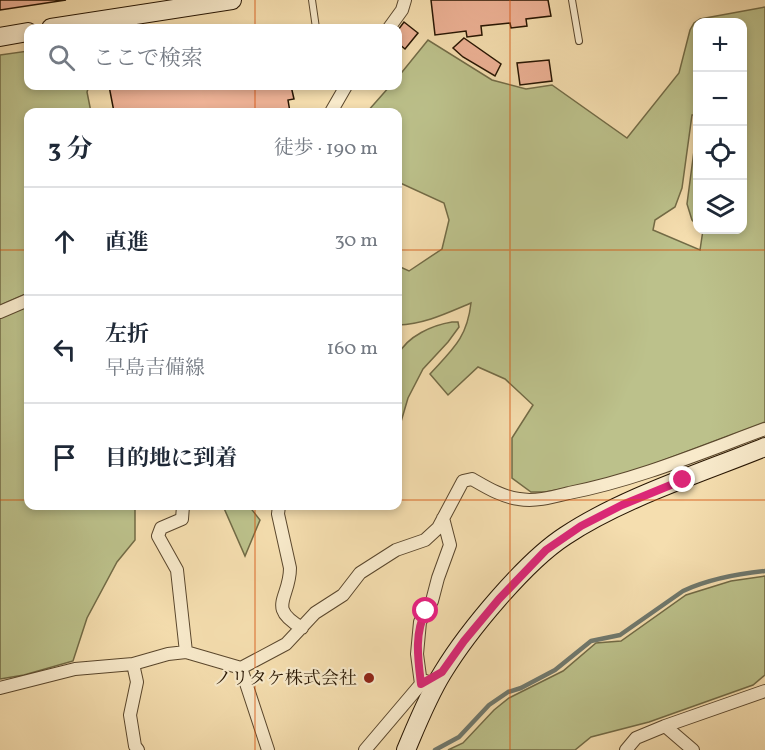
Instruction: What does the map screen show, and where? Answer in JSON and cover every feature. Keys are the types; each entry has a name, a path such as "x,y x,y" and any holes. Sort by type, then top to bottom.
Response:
{"main road":[{"path":"77,24 232,0"},
{"path":"0,37 24,33"},
{"path":"406,750 442,672 499,599 546,550 563,537 622,505 765,447"}],"street":[{"path":"391,24 402,10 405,0"},
{"path":"333,108 344,90"},
{"path":"0,312 24,302"},
{"path":"0,688 75,669 133,664 168,654 186,652 241,668 286,644 315,613 343,595 360,573 396,550 425,540 438,528 463,481 472,479 492,490 519,499 539,499 597,488 648,472 765,429"},
{"path":"183,510 182,519 161,528 158,536 177,570 186,652"},
{"path":"278,510 290,568 290,576 282,600 282,610 286,618 302,628"},
{"path":"421,684 417,654 420,622 432,602 450,545 443,518"},
{"path":"133,664 137,682 130,715 135,746 138,750"},
{"path":"241,668 268,750"},
{"path":"365,750 421,684 442,672"},
{"path":"626,750 636,738 765,692"},
{"path":"665,726 693,750"}],"lane":[{"path":"312,0 315,24"},
{"path":"572,0 579,41"}],"green space":[{"path":"765,7 765,422 635,471 596,483 545,492 531,492 512,478 512,438 533,405 505,379 478,367 448,395 430,374 458,342 466,325 471,303 427,320 402,325 402,268 409,271 442,249 449,220 444,203 402,184 402,108 371,108 386,90 402,90 402,72 428,40 492,80 526,89 552,85 627,138 679,73 693,25 693,115 682,188 675,207 655,220 653,230 700,250 702,234 747,234 747,18 705,18"},
{"path":"24,52 24,90 88,90 90,108 24,108 24,295 0,305 0,55"},
{"path":"693,158 693,221 687,204"},
{"path":"24,308 24,510 135,510 135,540 117,562 87,618 73,661 24,675 0,679 0,317"},
{"path":"458,322 459,327 423,369 408,398 402,418 402,348 421,332"},
{"path":"225,510 252,510 260,520 245,556"},
{"path":"765,576 765,675 753,685 649,722 591,737 575,750 448,750 463,743 494,710 509,698 563,671 596,643 621,641 686,595 731,581"}],"building":[{"path":"0,0 66,0 0,10"},
{"path":"431,0 548,0 551,16 526,19 527,26 511,28 510,23 481,26 482,35 467,37 466,31 435,35"},
{"path":"404,22 418,33 405,49 402,46"},
{"path":"464,38 501,64 495,76 463,57 453,48"},
{"path":"549,60 552,81 520,85 517,63"},
{"path":"110,90 292,90 294,99 288,100 289,108 113,108"}],"waterway":[{"path":"435,750 459,737 489,705 508,692 521,688 555,670 591,641 620,635 683,591 723,578 765,571"}],"place":[{"name":"ノリタケ株式会社","path":"369,678"}],"route":[{"path":"426,611 420,622 417,654 421,684 442,672 499,599 546,550 581,526 622,505 683,480"}]}
